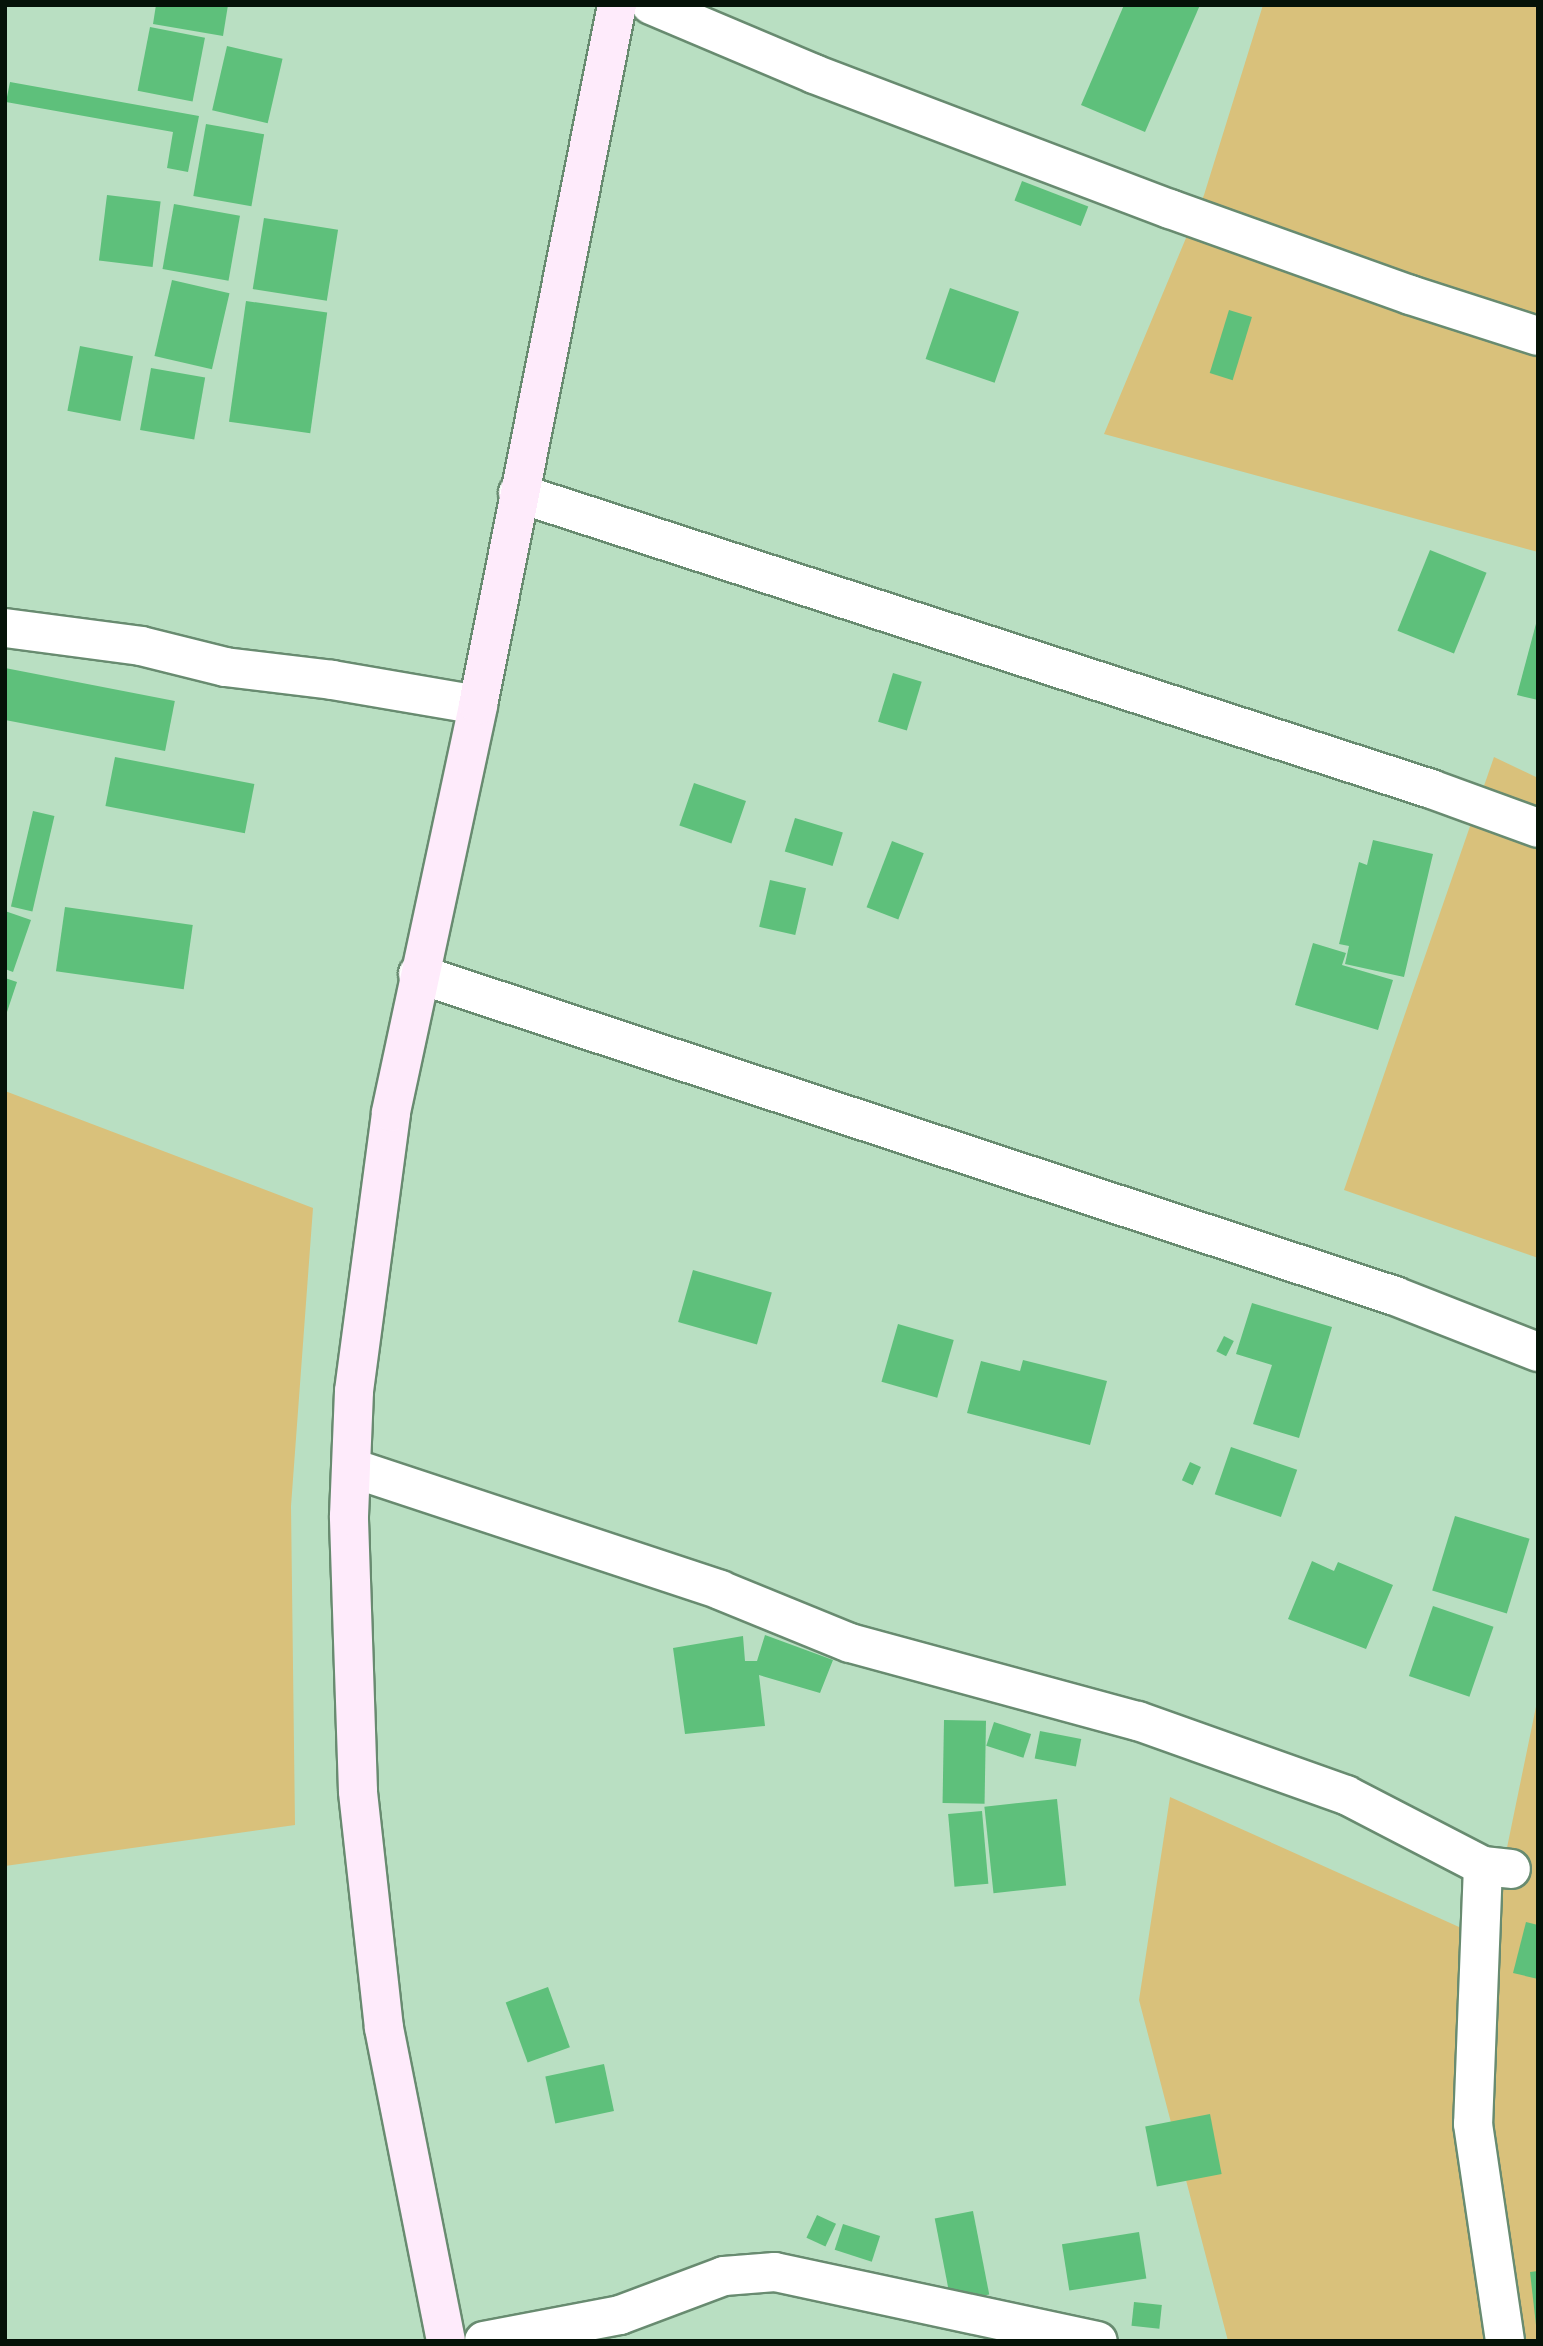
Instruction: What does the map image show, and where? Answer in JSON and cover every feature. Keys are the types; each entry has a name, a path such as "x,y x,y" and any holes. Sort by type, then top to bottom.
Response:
{"main road":[{"path":"446,2341 384,2028 358,1791 349,1516 354,1391 384,1165 418,974 478,705 517,493 617,5"}],"street":[{"path":"651,5 814,74 1170,209 1410,295 1538,336"},
{"path":"517,493 1418,785 1538,828"},
{"path":"5,628 141,646 225,667 332,680 478,705"},
{"path":"418,974 1382,1291 1538,1352"},
{"path":"352,1468 720,1590 850,1643 1151,1726 1346,1795 1497,1867 1473,2124 1505,2341"},
{"path":"484,2341 621,2315 724,2276 775,2272 1098,2341"}],"shaded area":[{"path":"1263,5 1538,5 1538,552 1104,434 1204,195"},
{"path":"1494,757 1538,778 1538,1258 1344,1190"},
{"path":"5,1091 313,1208 291,1506 295,1825 5,1866"},
{"path":"1538,1697 1538,2341 1228,2341 1139,2000 1170,1797 1488,1940"}],"building":[{"path":"156,5 228,5 223,36 153,24"},
{"path":"1124,5 1200,5 1145,132 1081,105"},
{"path":"150,27 205,38 193,101 138,91"},
{"path":"227,46 283,59 268,123 212,110"},
{"path":"10,82 199,116 188,172 167,168 173,132 6,102"},
{"path":"206,124 264,134 251,206 193,196"},
{"path":"1022,181 1088,206 1081,226 1014,201"},
{"path":"107,195 161,202 153,267 99,261"},
{"path":"174,204 240,216 229,281 163,269"},
{"path":"264,218 338,230 327,301 253,289"},
{"path":"172,280 229,293 212,369 154,356"},
{"path":"950,288 1019,312 995,383 926,359"},
{"path":"246,301 327,312 310,433 229,422"},
{"path":"1229,310 1252,317 1233,380 1210,373"},
{"path":"80,346 133,356 120,421 67,411"},
{"path":"151,368 205,378 194,440 140,430"},
{"path":"1430,550 1487,573 1454,654 1397,631"},
{"path":"1538,621 1538,700 1517,695"},
{"path":"5,668 175,701 165,751 5,720"},
{"path":"893,673 922,682 907,731 878,722"},
{"path":"115,757 254,784 245,833 105,806"},
{"path":"694,783 746,801 731,843 679,826"},
{"path":"33,811 54,816 32,911 11,906"},
{"path":"795,818 843,833 833,866 785,851"},
{"path":"1373,840 1433,854 1404,977 1345,964 1349,946 1339,944 1359,862 1367,865"},
{"path":"892,841 924,853 898,919 867,907"},
{"path":"770,880 806,888 795,935 759,927"},
{"path":"65,907 193,925 184,989 56,971"},
{"path":"5,911 31,920 13,972 5,969"},
{"path":"1313,943 1346,953 1342,965 1393,980 1378,1030 1295,1005"},
{"path":"5,978 17,982 6,1015 5,1015"},
{"path":"693,1270 772,1293 757,1345 678,1322"},
{"path":"1252,1303 1332,1327 1299,1438 1253,1424 1272,1365 1236,1354"},
{"path":"898,1324 954,1340 937,1398 881,1382"},
{"path":"1224,1336 1234,1341 1226,1356 1216,1351"},
{"path":"1023,1360 1107,1381 1090,1445 967,1413 981,1361 1020,1371"},
{"path":"1231,1447 1297,1470 1281,1517 1215,1494"},
{"path":"1190,1462 1201,1467 1193,1485 1182,1480"},
{"path":"1455,1516 1530,1539 1507,1613 1432,1591"},
{"path":"1312,1561 1334,1571 1338,1562 1393,1585 1366,1649 1288,1619"},
{"path":"1433,1606 1494,1627 1469,1697 1409,1676"},
{"path":"765,1635 833,1660 820,1693 759,1675 765,1726 685,1734 673,1648 743,1636 745,1661 757,1661"},
{"path":"944,1720 986,1721 985,1804 943,1803"},
{"path":"994,1722 1031,1734 1023,1758 986,1746"},
{"path":"1040,1731 1081,1739 1076,1766 1035,1758"},
{"path":"1057,1799 1066,1886 993,1893 984,1807"},
{"path":"982,1811 988,1884 954,1887 948,1814"},
{"path":"1526,1922 1538,1925 1538,1979 1513,1973"},
{"path":"548,1987 570,2047 528,2063 506,2002"},
{"path":"604,2064 614,2111 555,2123 545,2076"},
{"path":"1210,2114 1222,2174 1157,2186 1145,2127"},
{"path":"973,2211 989,2294 951,2302 935,2218"},
{"path":"817,2215 836,2224 825,2247 806,2238"},
{"path":"843,2224 880,2236 872,2262 835,2250"},
{"path":"1139,2232 1146,2278 1069,2291 1062,2244"},
{"path":"1538,2271 1538,2325 1536,2325 1530,2272"},
{"path":"1134,2302 1162,2305 1159,2329 1131,2326"}]}
